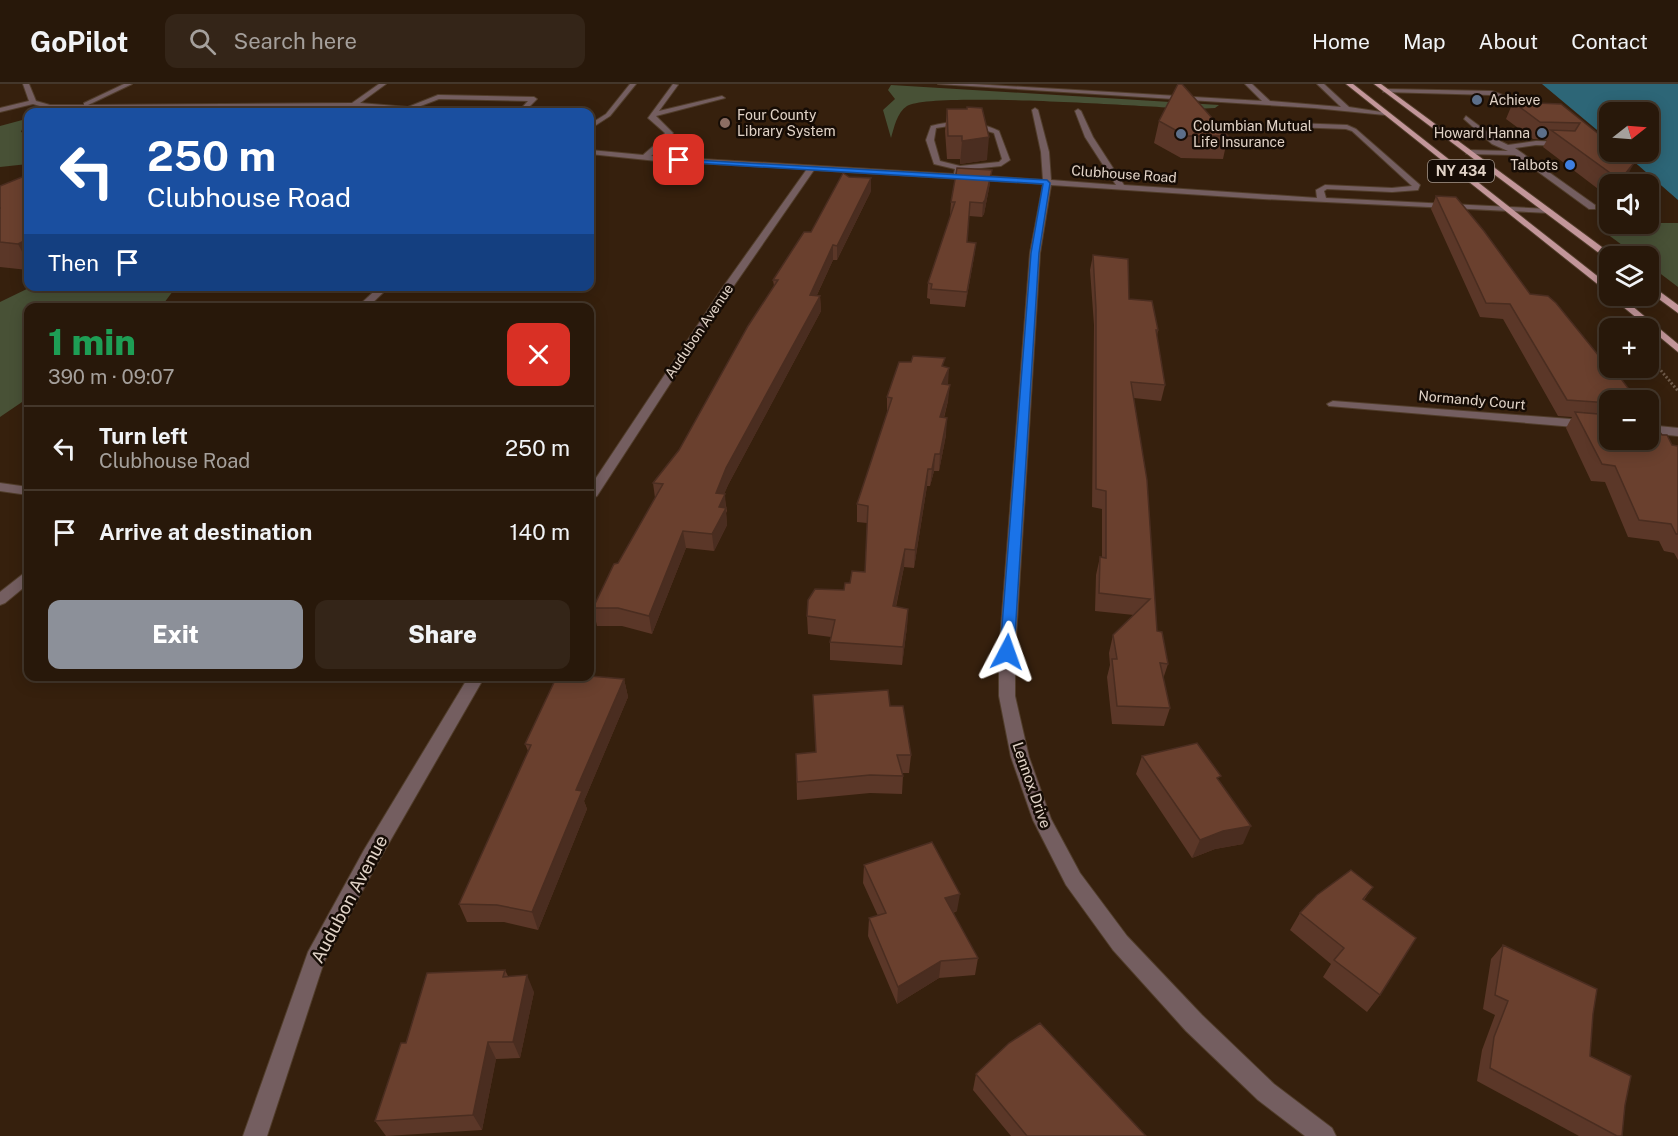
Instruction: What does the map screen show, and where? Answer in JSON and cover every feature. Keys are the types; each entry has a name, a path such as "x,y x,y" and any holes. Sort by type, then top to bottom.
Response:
{"main road":[{"name":"NY 434","path":"1348,84 1512,211 1599,282"},
{"name":"NY 434","path":"1377,84 1599,249"},
{"path":"1659,295 1678,310"},
{"path":"1627,306 1678,350"}],"street":[{"path":"26,84 33,102"},
{"path":"80,107 129,84"},
{"path":"356,108 384,84"},
{"path":"594,124 608,115 633,84"},
{"path":"941,84 1268,103 1385,113"},
{"path":"1036,90 1047,84"},
{"path":"1078,84 1083,93"},
{"path":"1248,84 1268,103"},
{"path":"1320,84 1347,109"},
{"path":"644,158 661,144 669,133 652,121 653,115 675,85"},
{"path":"1385,91 1492,93 1506,98 1531,114"},
{"path":"410,108 438,96 534,99 525,108"},
{"path":"653,115 722,98"},
{"path":"0,110 33,102 50,107 287,103 344,108"},
{"path":"360,108 369,106 395,108"},
{"name":"Lennox Drive","path":"1035,110 1045,152 1047,183 1035,253 1007,652 1007,696 1020,757 1047,830 1074,879 1120,943 1194,1023 1266,1092 1324,1136"},
{"path":"1078,111 1089,137 1122,188"},
{"path":"1466,118 1496,142 1509,147 1592,207"},
{"path":"941,124 981,125 997,132 1006,160 1001,164 958,172 937,162 930,140 933,127 941,124"},
{"path":"1293,125 1347,127 1354,130 1416,185 1415,188 1392,190 1325,187 1320,190 1322,201"},
{"path":"1509,147 1536,143 1567,144"},
{"name":"Clubhouse Road","path":"594,152 644,158 958,172 1047,183 1322,201 1549,211"},
{"path":"1469,152 1517,153"},
{"name":"Audubon Avenue","path":"594,490 728,287 812,167"},
{"path":"367,303 380,291"},
{"name":"Normandy Court","path":"1333,404 1599,425"},
{"path":"1659,430 1678,432"},
{"path":"0,487 24,490"},
{"path":"0,600 24,580"},
{"name":"Audubon Avenue","path":"255,1136 315,959 371,856 474,681"}],"path":[{"path":"1659,368 1678,391"}],"green space":[{"path":"891,85 1219,105 1215,108 1194,109 997,100 924,102 907,106 901,112 891,138 883,110 895,99 888,90"},
{"path":"24,120 21,132 24,133 24,164 0,167 0,126"},
{"path":"1659,223 1678,223 1678,287 1659,273 1659,246 1623,246 1607,234 1659,234"},
{"path":"24,290 173,291 164,303 24,303 24,401 0,417 0,302"}],"water":[{"path":"1542,84 1678,84 1678,200 1659,183 1659,174 1648,174 1634,162 1659,162 1659,102 1599,102 1599,132"}],"building":[{"path":"1178,84 1182,84 1228,136 1186,136 1159,121"},
{"path":"1513,102 1561,104 1599,134 1599,162 1634,163 1625,174 1612,174 1551,130 1575,131 1580,123 1540,122"},
{"path":"967,107 982,108 989,137 962,141 962,136 948,136 947,109 967,109"},
{"path":"957,168 992,170 983,203 970,202 967,242 976,243 967,292 931,289 932,284 928,283 955,202 951,202"},
{"path":"843,173 849,177 871,178 837,246 833,245 810,295 820,296 726,468 716,493 725,494 719,507 726,508 712,534 683,531 649,616 618,608 594,608 614,564 618,563 663,484 653,483 679,450 748,326 778,280 773,280 804,232 811,232"},
{"path":"24,177 24,241 18,244 0,242 0,186"},
{"path":"1436,196 1456,197 1530,294 1548,296 1556,303 1599,356 1599,378 1620,378 1630,390 1599,390 1599,402 1567,400 1510,304 1486,303"},
{"path":"1093,255 1128,259 1129,299 1152,301 1158,330 1156,330 1165,385 1131,382 1147,480 1157,631 1162,632 1168,664 1160,663 1170,708 1117,706 1112,659 1117,659 1113,635 1150,599 1099,593 1100,557 1106,558 1106,491 1096,489 1096,309"},
{"path":"913,356 945,358 942,366 949,368 942,384 950,385 940,417 947,418 940,454 935,454 932,469 928,469 915,550 905,549 893,606 908,609 903,647 830,642 835,620 807,616 808,600 815,589 844,590 845,583 850,583 852,571 865,572 868,506 857,504 892,398 887,397 899,362 911,362"},
{"path":"1575,412 1599,414 1599,450 1659,450 1659,431 1662,435 1667,435 1672,445 1678,446 1678,534 1671,524 1639,520 1615,466 1602,464"},
{"path":"594,676 624,679 576,790 582,791 532,912 497,905 459,904 531,745 525,744 555,681 594,681"},
{"path":"888,690 890,706 903,706 911,755 897,755 903,776 870,775 797,782 796,754 816,752 813,695"},
{"path":"1197,743 1221,776 1217,778 1251,826 1223,831 1200,840 1142,756"},
{"path":"932,842 960,894 945,898 978,958 941,961 898,987 869,918 886,913 864,865"},
{"path":"1351,870 1373,887 1363,899 1416,938 1380,995 1334,960 1344,948 1300,913 1317,895"},
{"path":"1503,945 1597,989 1590,1056 1631,1076 1622,1136 1617,1136 1490,1068 1494,1037 1508,1001 1495,995"},
{"path":"505,970 503,977 527,975 513,1042 488,1042 473,1115 375,1121 401,1043 406,1043 427,973"},
{"path":"1040,1023 1146,1136 1027,1136 976,1074 1009,1043"}],"place":[{"name":"Achieve","path":"1477,100"},
{"name":"Four County Library System","path":"725,123"},
{"name":"Howard Hanna","path":"1542,133"},
{"name":"Columbian Mutual Life Insurance","path":"1181,134"},
{"name":"Talbots","path":"1570,165"}],"route":[{"path":"679,160 1047,183 1035,253 1007,652"}]}
